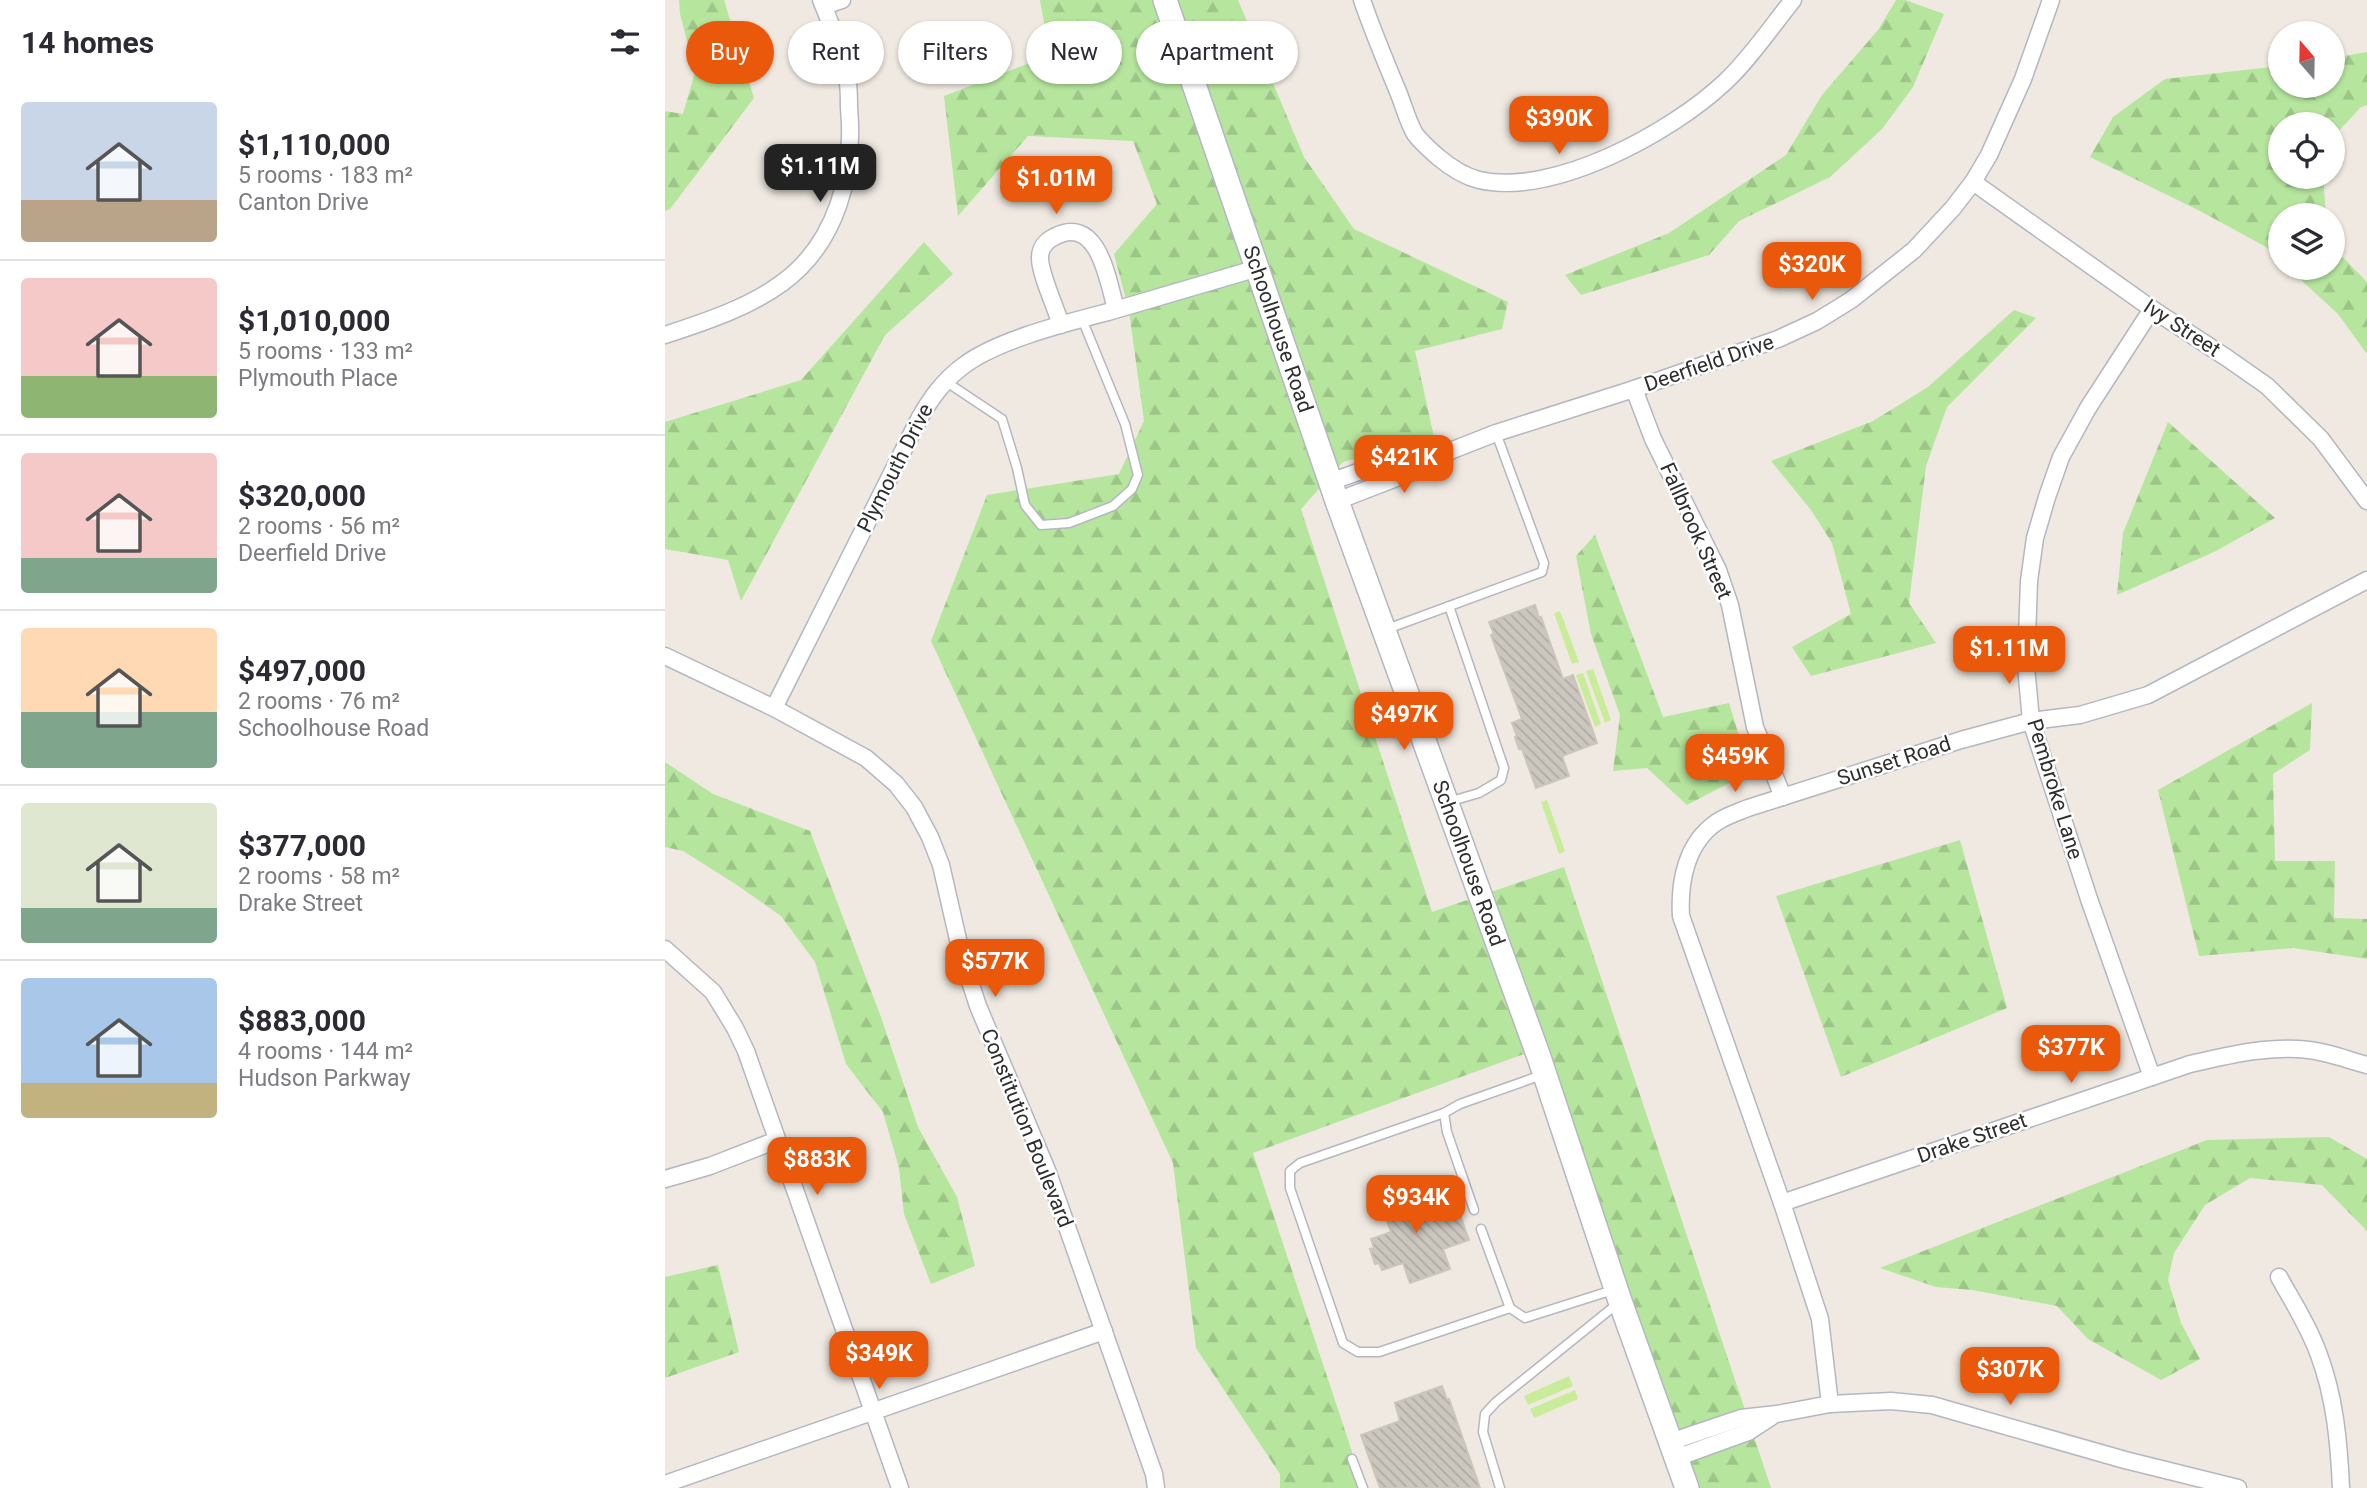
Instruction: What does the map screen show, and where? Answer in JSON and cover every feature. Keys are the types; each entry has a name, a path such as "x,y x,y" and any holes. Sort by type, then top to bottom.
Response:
{"street":[{"path":"665,335 699,324 755,299 782,283 807,260 827,232 845,185 852,137 847,76 822,3 842,0"},
{"name":"Schoolhouse Road","path":"1165,0 1334,492 1545,1074 1618,1295 1687,1488"},
{"path":"1361,0 1416,134 1453,169 1478,180 1509,183 1539,180 1583,168 1609,157 1676,120 1725,82 1793,0"},
{"name":"Deerfield Drive","path":"1334,492 1422,449 1450,451 1496,433 1778,339 1817,321 1851,300 1913,250 1953,208 1973,182 1989,155 2023,79 2051,0"},
{"name":"Ivy Street","path":"1973,182 2152,309 2267,386 2321,439 2367,501"},
{"path":"1061,325 1040,258 1042,246 1053,237 1069,232 1083,236 1093,243 1101,254 1116,309"},
{"name":"Plymouth Drive","path":"774,708 919,419 932,396 945,381 987,351 1061,325 1258,268"},
{"name":"Pembroke Lane","path":"2152,309 2088,408 2061,457 2035,538 2029,581 2026,666 2031,721 2089,899 2152,1077"},
{"name":"Fallbrook Street","path":"1634,389 1653,439 1717,570 1730,605 1755,727 1783,797"},
{"name":"Sunset Road","path":"1831,1404 1820,1319 1681,916 1680,896 1688,856 1701,836 1718,821 1783,797 1961,740 2031,721 2080,715 2148,695 2367,580"},
{"name":"Constitution Boulevard","path":"665,656 774,708 866,758 896,785 914,807 930,836 941,865 962,957 978,1006 1047,1170 1154,1474 1156,1488"},
{"path":"665,949 713,992 735,1028 900,1488"},
{"name":"Drake Street","path":"1782,1203 2190,1063 2243,1052 2276,1049 2310,1050 2367,1065"},
{"path":"665,1179 710,1166 777,1140"},
{"path":"2279,1277 2319,1355 2335,1413 2340,1488"},
{"path":"665,1484 1104,1331"},
{"path":"1673,1450 1741,1418 1831,1404 1891,1401 1932,1405 2125,1460 2238,1488"}],"lane":[{"path":"945,381 1002,419 1025,505 1041,524 1069,523 1113,506 1132,489 1138,475 1125,424 1082,319"},
{"path":"1384,630 1542,572 1544,563 1496,433"},
{"path":"1445,803 1479,793 1501,780 1504,768 1449,606"},
{"path":"1510,1308 1379,1352 1358,1352 1343,1343 1290,1188 1290,1171 1300,1163 1444,1113 1460,1104 1545,1074"},
{"path":"1444,1113 1447,1132 1474,1210"},
{"path":"1481,1229 1510,1308 1525,1318 1618,1295"},
{"path":"1500,1488 1483,1432 1485,1414 1618,1295"},
{"path":"1352,1459 1363,1488"}],"green space":[{"path":"679,0 724,0 730,21 686,21 686,37"},
{"path":"1040,0 1238,0 1247,21 1136,21 1136,84 1273,84 1304,157 1354,229 1508,302 1502,329 1415,351 1434,437 1343,462 1301,509 1432,912 1564,867 1771,1488 1685,1488 1527,1053 1253,1153 1364,1488 1280,1488 1280,1474 1196,1348 1173,1163 931,641 987,495 1119,474 1144,421 1129,311 1114,254 1157,204 1133,141 1028,136 958,216 944,96 975,84 1012,84 1012,70 1026,64 1026,84 1122,84 1122,21 1044,21"},
{"path":"1896,0 1905,0 1944,14 1913,87 1882,129 1830,177 1739,221 1709,255 1581,295 1565,275 1669,233 1786,155 1822,95 1878,30"},
{"path":"2367,52 2367,105 2361,107 2345,124 2345,112 2268,112 2268,189 2324,189 2325,203 2268,203 2268,249 2202,212 2090,157 2113,117 2165,79 2268,67 2268,98 2345,98 2345,56"},
{"path":"692,84 750,84 754,98 670,209 665,211 665,111 683,114"},
{"path":"924,242 953,274 885,335 741,601 728,560 665,549 665,422 801,380"},
{"path":"2345,259 2367,282 2367,354 2338,314 2301,280 2345,280"},
{"path":"2014,310 2036,318 1947,407 1926,466 1909,603 1936,643 1811,676 1792,647 1851,614 1832,543 1811,510 1771,461 1873,421 1928,387"},
{"path":"2168,422 2275,518 2216,551 2117,595 2123,533"},
{"path":"1595,535 1663,717 1729,703 1750,772 1687,805 1647,768 1613,771 1620,715 1591,634 1576,556"},
{"path":"1560,611 1579,662 1572,664 1554,613"},
{"path":"1593,669 1611,720 1605,723 1586,671"},
{"path":"1583,673 1601,724 1595,727 1576,675"},
{"path":"2312,703 2310,750 2273,774 2275,861 2335,861 2334,918 2367,919 2367,959 2293,948 2199,956 2158,790"},
{"path":"665,762 713,794 810,831 881,1017 918,1127 957,1197 975,1266 931,1284 904,1214 899,1168 883,1112 846,1064 815,962 781,916 683,851 665,847"},
{"path":"1547,800 1565,851 1559,854 1541,802"},
{"path":"1960,840 2007,1008 1841,1077 1776,896"},
{"path":"2329,1137 2367,1159 2367,1231 2322,1185 2250,1178 2205,1205 2174,1253 2168,1280 2181,1323 2200,1359 2161,1380 2088,1339 2057,1306 1972,1290 1936,1287 1880,1268 2207,1140"},
{"path":"718,1265 739,1352 665,1378 665,1277"},
{"path":"1569,1376 1573,1386 1528,1405 1524,1396"},
{"path":"1575,1390 1578,1399 1534,1418 1530,1409"}],"building":[{"path":"1535,605 1563,679 1573,675 1597,743 1562,756 1569,776 1536,788 1515,737 1517,736 1512,723 1522,719 1491,635 1494,634 1489,622"},
{"path":"1420,1184 1432,1219 1458,1210 1469,1240 1443,1249 1450,1269 1410,1283 1403,1263 1382,1270 1379,1263 1375,1264 1370,1249 1374,1248 1371,1239 1391,1232 1379,1198"},
{"path":"1442,1386 1480,1488 1380,1488 1361,1435 1400,1421 1395,1403"}]}
